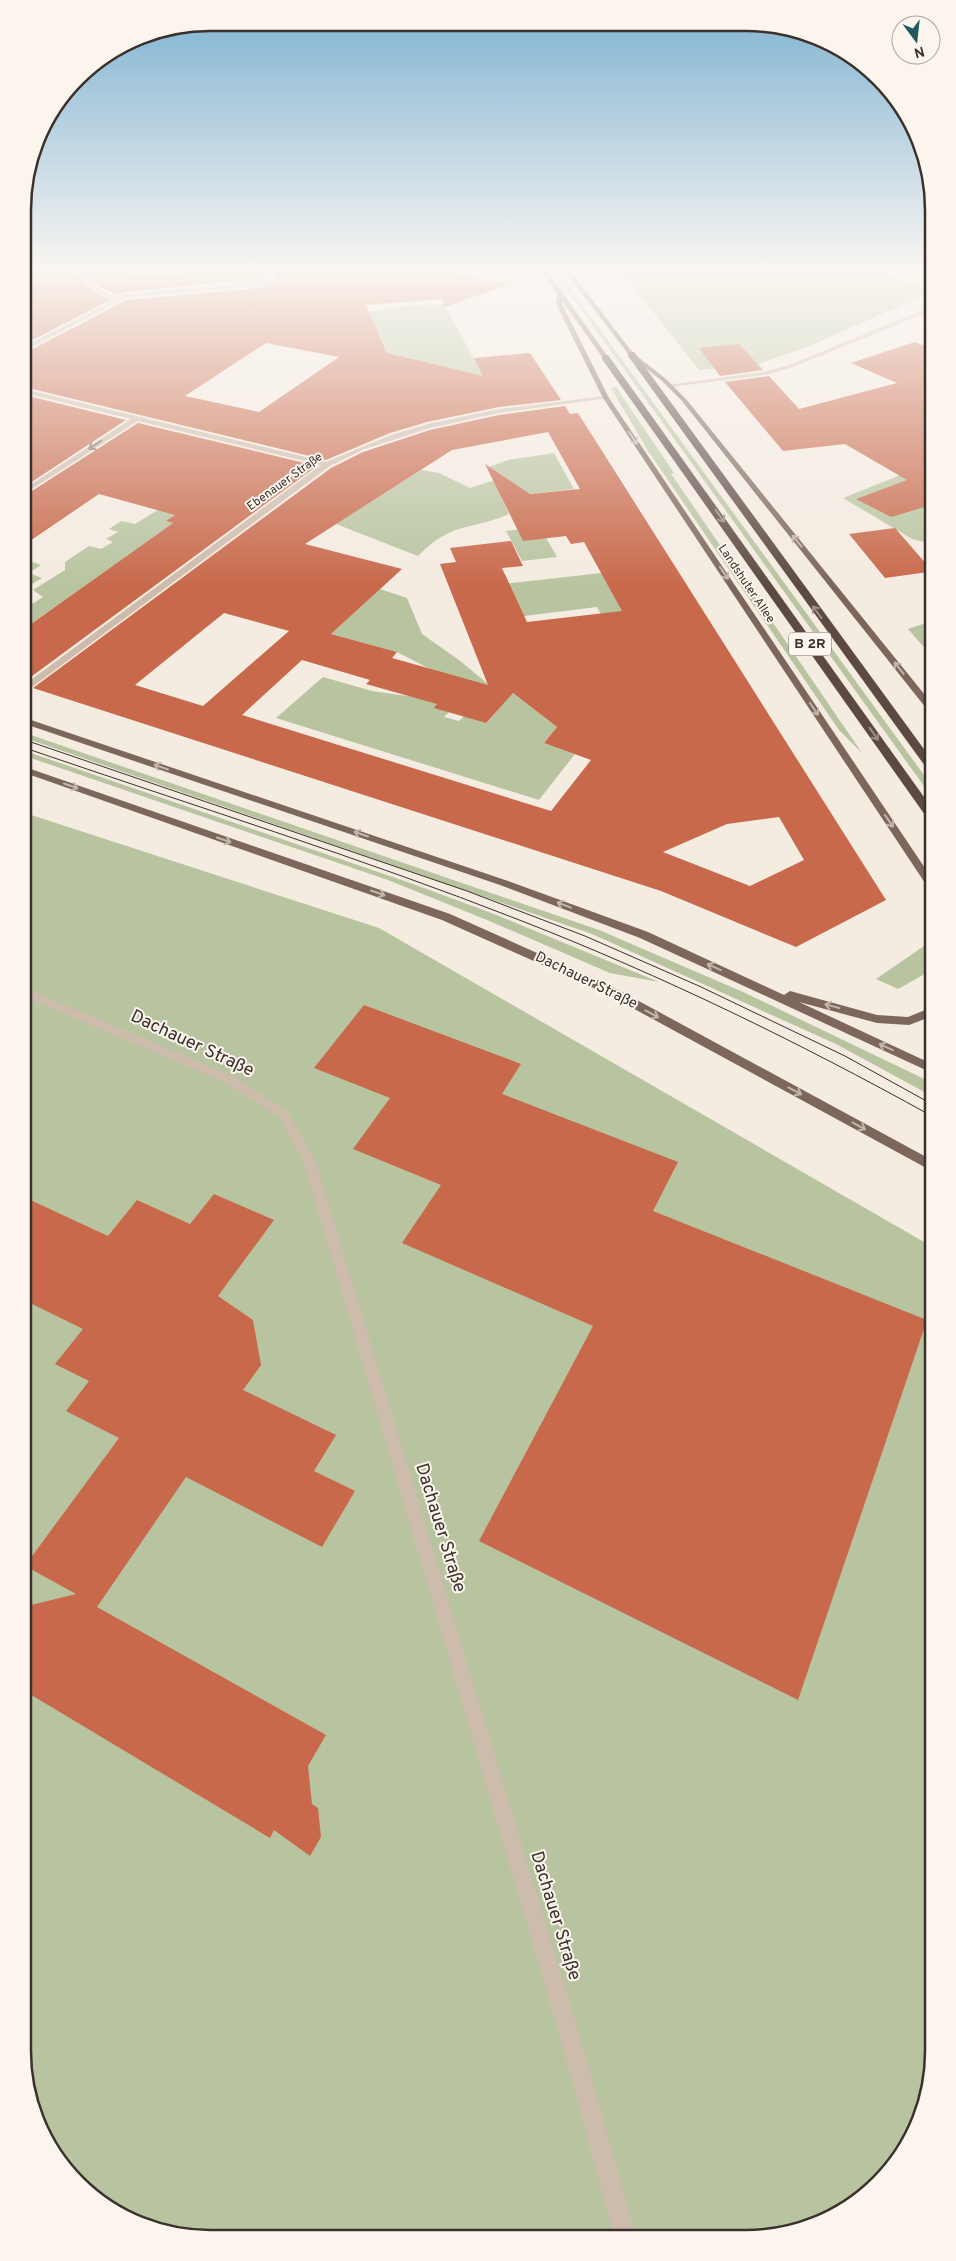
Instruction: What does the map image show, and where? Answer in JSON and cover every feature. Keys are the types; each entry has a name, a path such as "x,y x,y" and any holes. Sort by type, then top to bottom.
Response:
{"highway":[{"name":"Landshuter Allee","path":"618,375 925,806"},
{"name":"B 2R","path":"646,375 925,758"}],"main road":[{"name":"Landshuter Allee","path":"594,375 606,398 925,875"},
{"path":"657,375 670,385 925,701"},
{"path":"31,723 526,890 644,935 925,1066"},
{"name":"Dachauer Straße","path":"31,772 446,917 609,990 925,1162"},
{"path":"758,987 877,1018 909,1021 925,1014"}],"street":[{"path":"670,385 760,375"},
{"path":"31,393 327,464"},
{"name":"Ebenauer Straße","path":"31,685 327,464 374,443 425,428 525,407 606,398"},
{"path":"31,487 136,419"},
{"name":"Dachauer Straße","path":"31,995 228,1079 282,1113 309,1159 574,2051 623,2230"}],"green space":[{"path":"349,375 511,375 519,387 284,418"},
{"path":"628,375 633,375 925,776 925,787"},
{"path":"616,387 674,473 671,474 862,753 839,730 648,451 611,388"},
{"path":"554,453 574,489 501,497 509,514 451,532 430,545 418,556 336,524 421,470 439,473 470,488 504,477 489,467 508,460"},
{"path":"925,465 925,542 912,539 843,498"},
{"path":"158,510 176,514 167,521 173,523 31,624 31,605 43,597 33,590 65,570 65,562 89,546 101,549 113,542 106,539 118,532 109,529 121,521 135,524"},
{"path":"540,527 557,557 522,561 506,531"},
{"path":"31,561 41,565 31,572"},
{"path":"619,571 657,634 615,640 597,607 491,620 477,587"},
{"path":"31,574 42,578 31,585"},
{"path":"380,589 407,598 422,634 459,660 488,684 514,694 557,727 544,743 575,754 539,800 276,718 323,677 372,691 407,696 432,670 397,652 331,634","holes":["498,709 486,723 464,716 459,721 444,717 449,712"]},
{"path":"925,623 925,648 908,629"},
{"path":"31,735 599,930 743,992 912,1073 925,1080 925,1092 836,1044 592,934 31,740"},
{"path":"31,753 416,885 494,914 659,982 610,973 388,880 31,758"},
{"path":"31,815 379,928 925,1243 925,2051 923,2074 919,2097 911,2119 901,2140 888,2160 864,2185 845,2200 814,2216 792,2224 746,2230 210,2230 175,2226 164,2224 131,2211 111,2200 92,2185 61,2150 45,2119 37,2097 31,2051"},
{"path":"924,946 925,948 925,974 898,989 876,979"}],"building":[{"path":"31,375 218,375 185,396 259,412 314,375 544,375 561,400 499,407 427,422 390,433 326,460 31,389"},
{"path":"877,375 925,375 925,507 891,517 856,499 907,480 845,444 783,451 725,382 769,376 799,409 897,383"},
{"path":"31,397 126,420 31,482"},
{"path":"565,406 570,414 578,413 886,900 796,947 661,891 33,688 331,468 363,452 430,430 499,415","holes":["548,432 580,489 530,494 485,464 523,541 566,536 571,544 584,542 622,611 527,622 502,568 523,566 511,541 450,548 456,562 440,564 488,685 392,658 397,652 331,634 402,569 305,544 452,450","224,613 289,631 203,706 135,685","302,660 370,680 366,684 437,704 434,708 486,723 513,693 557,727 544,743 591,760 551,811 242,715","779,817 804,860 750,886 663,852 727,824"]},
{"path":"138,423 317,466 31,677 31,624 173,523 166,521 175,515 99,494 31,540 31,492"},
{"path":"895,528 925,563 925,572 885,578 849,534"},
{"path":"364,1005 521,1064 502,1094 678,1162 653,1211 925,1319 925,1326 798,1700 479,1541 593,1326 402,1243 441,1185 353,1149 390,1098 314,1068"},
{"path":"214,1194 274,1220 218,1296 253,1320 261,1365 243,1390 336,1435 314,1471 355,1491 322,1547 186,1477 97,1607 326,1735 308,1766 312,1804 318,1808 321,1837 310,1856 274,1830 270,1838 31,1695 31,1605 76,1594 31,1569 31,1558 119,1438 66,1411 89,1381 55,1364 83,1329 31,1303 31,1200 108,1236 137,1200 190,1224"}],"tram line":[{"path":"31,742 467,891 585,936 699,986 845,1056 925,1100"},
{"path":"31,750 399,875 575,942 729,1011 925,1112"}]}
